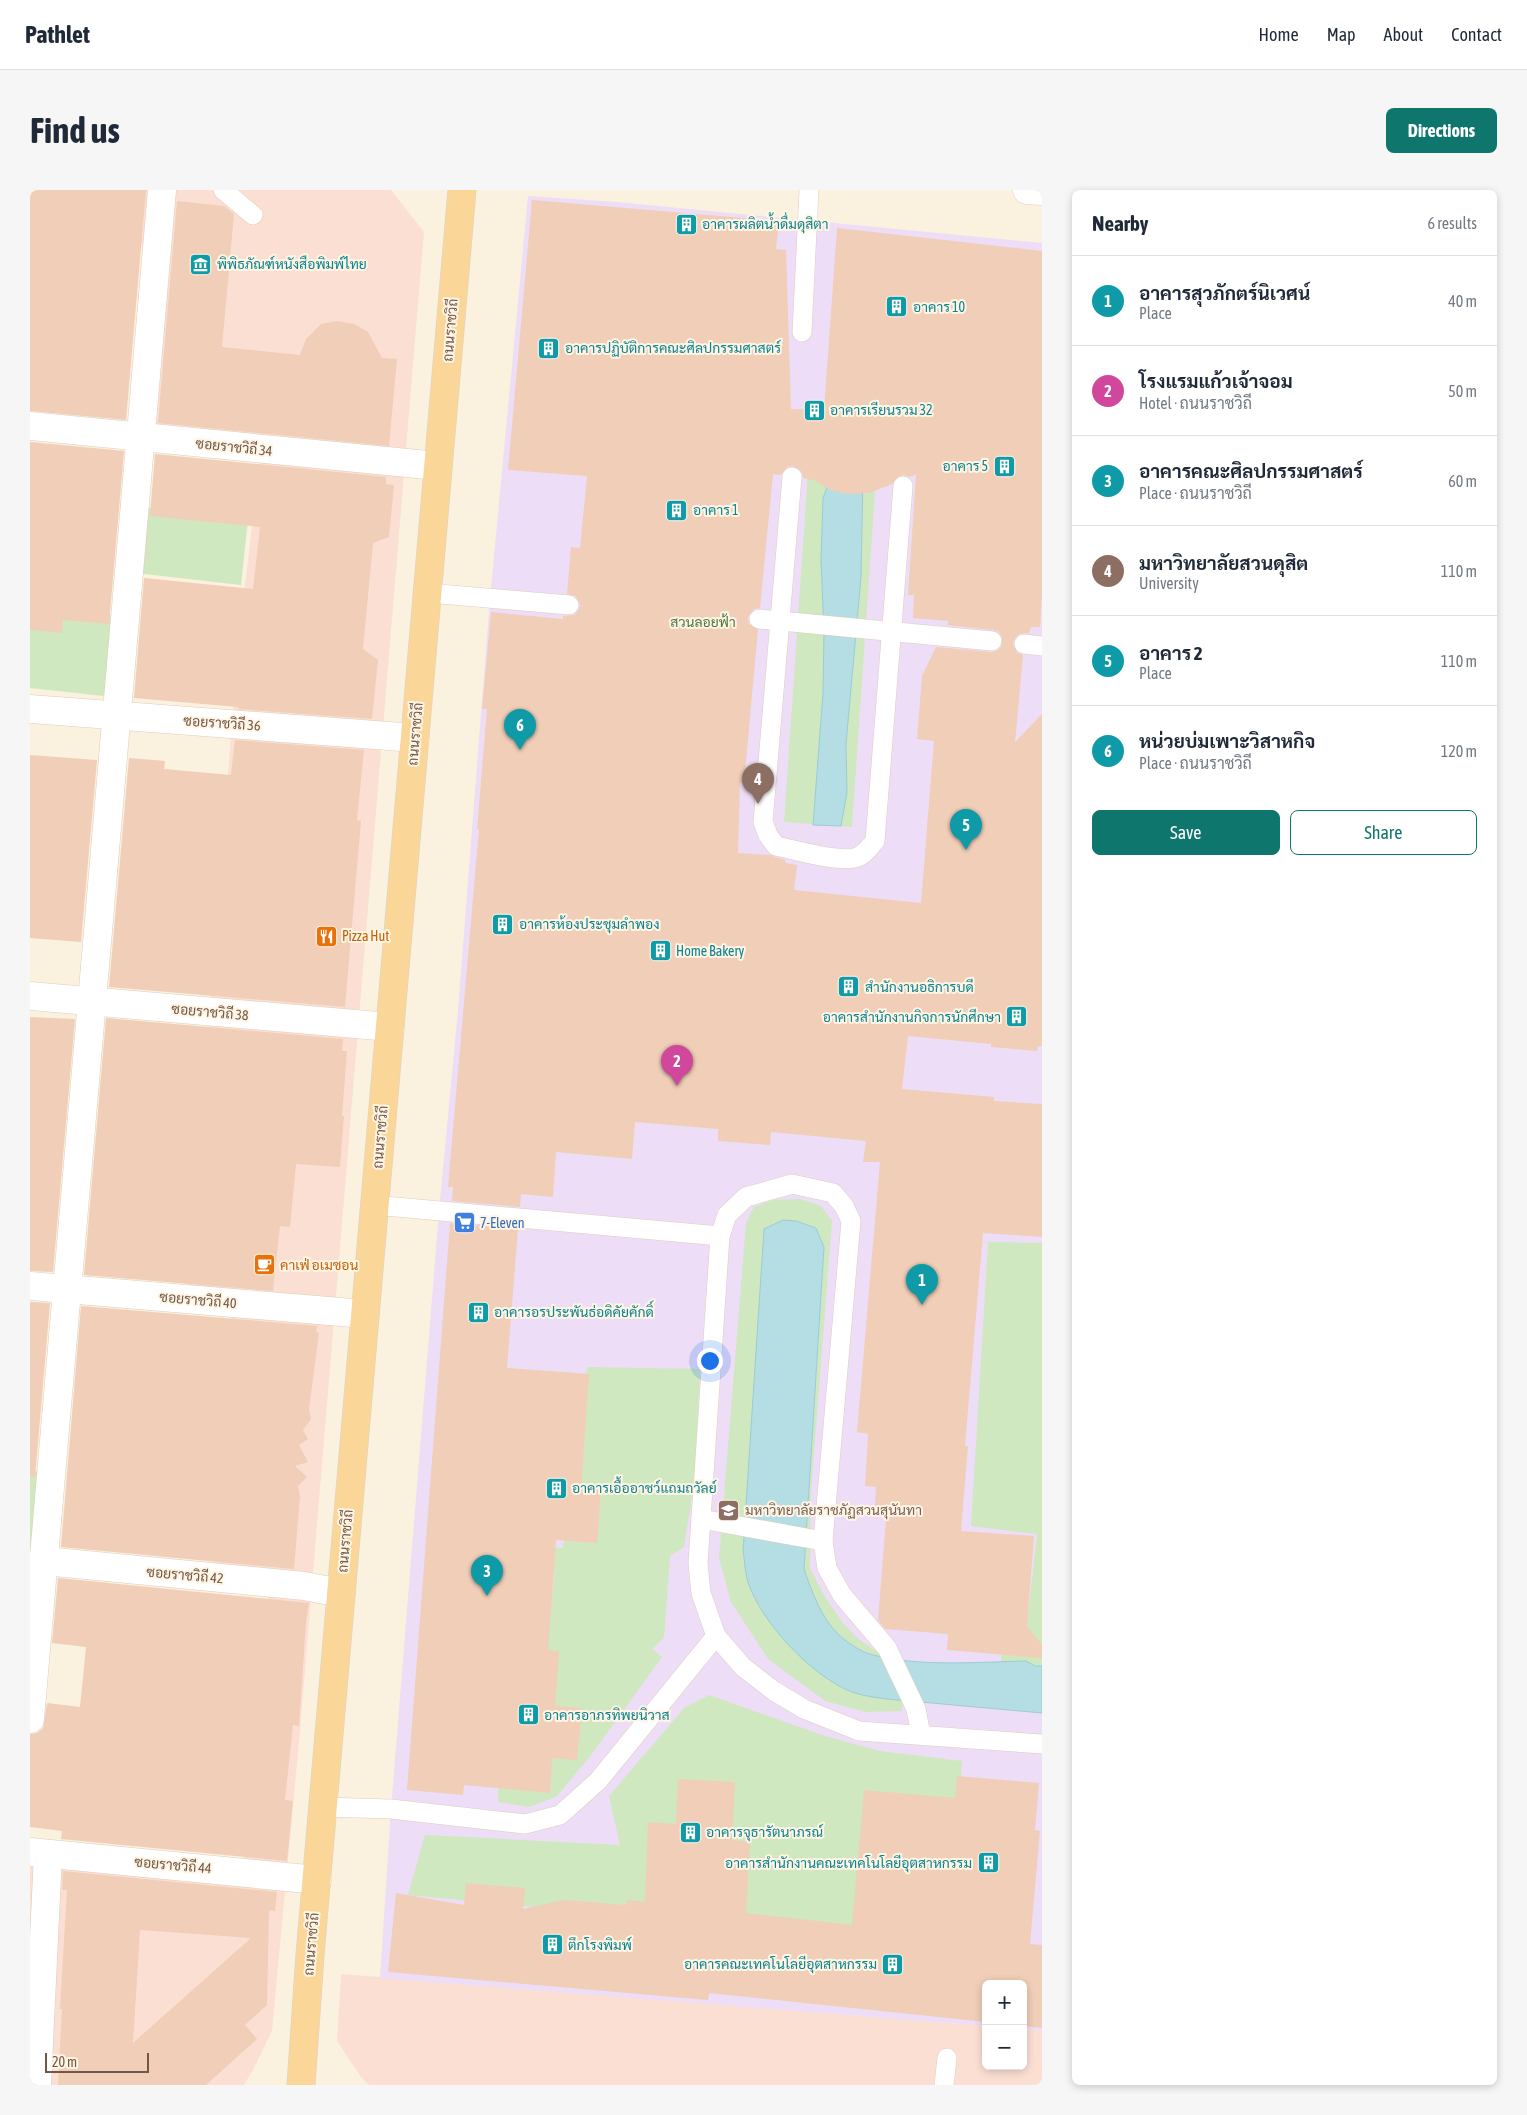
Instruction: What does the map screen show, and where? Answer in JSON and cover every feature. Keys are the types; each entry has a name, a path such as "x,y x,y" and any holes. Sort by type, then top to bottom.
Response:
{"main road":[{"name":"ถนนราชวิถี","path":"301,2085 341,1593 462,190"}],"street":[{"path":"30,1719 37,1564 67,1289 162,190"},
{"path":"1027,190 1042,191"},
{"name":"ซอยราชวิถี 34","path":"30,426 438,466"},
{"name":"ซอยราชวิถี 36","path":"30,708 415,738"},
{"name":"ซอยราชวิถี 38","path":"30,996 390,1027"},
{"name":"ซอยราชวิถี 40","path":"30,1286 365,1314"},
{"name":"ซอยราชวิถี 42","path":"37,1564 304,1586 341,1593"},
{"path":"37,2085 39,1853"},
{"name":"ซอยราชวิถี 44","path":"39,1853 317,1880"}],"lane":[{"path":"224,190 253,215"},
{"path":"802,332 810,190"},
{"path":"792,477 763,822 768,835 776,846 835,858 854,858 866,853 875,841 903,486"},
{"path":"428,593 569,605"},
{"path":"759,619 892,630 992,641"},
{"path":"921,1735 916,1709 887,1648 842,1595 827,1568 818,1540 851,1221 844,1206 833,1193 792,1184 746,1197 727,1215 720,1236 698,1563 701,1592 716,1636 743,1667 774,1691 804,1709 859,1731 1042,1744"},
{"path":"374,1205 720,1236"},
{"path":"701,1519 818,1540"},
{"path":"323,1806 391,1809 525,1824 560,1815 598,1782 716,1636"},
{"path":"944,2085 947,2058"}],"shaded area":[{"path":"45,190 391,190 424,232 300,1731 272,2031 244,2085 30,2085 30,1849 242,1876 251,1798 269,1582 213,1574 232,1305 186,1300 239,636 262,442 131,424 143,245 39,231"},
{"path":"528,196 617,202 1042,243 1042,2031 1027,2029 1027,1980 982,1980 982,2026 380,1978 391,1809 439,1211 458,1010 490,598"},
{"path":"341,1974 982,2026 982,2070 1027,2070 1027,2029 1042,2031 1042,2085 369,2085 361,2077 337,2041"}],"green space":[{"path":"808,472 876,477 852,827 784,822"},
{"path":"144,507 248,520 241,585 136,573"},
{"path":"30,606 112,615 104,696 30,688"},
{"path":"801,1199 821,1206 832,1221 811,1493 810,1568 825,1597 843,1623 857,1638 886,1658 854,1646 831,1626 816,1600 804,1569 824,1248 764,1229 743,1551 749,1585 787,1643 828,1680 844,1689 865,1696 904,1701 901,1711 865,1712 825,1701 768,1659 731,1602 719,1558 746,1223 754,1207 773,1200"},
{"path":"988,1242 1042,1243 1042,1666 1035,1666 1026,1661 1001,1662 1002,1635 1026,1633 1037,1534 971,1526"},
{"path":"587,1367 700,1369 695,1477 684,1547 670,1556 664,1638 652,1649 662,1657 592,1754 556,1797 529,1807 498,1802 502,1637 550,1620 554,1572 537,1546 563,1548"},
{"path":"30,1470 45,1473 38,1546 30,1549"},
{"path":"709,1695 825,1736 880,1751 962,1761 951,1946 408,1895 425,1835 620,1845 609,1796 685,1707"}],"water":[{"path":"863,476 861,577 846,744 847,792 841,826 813,825 823,693 824,632 821,560 823,498 828,485"},
{"path":"783,1220 796,1221 816,1228 824,1247 804,1569 821,1611 831,1626 841,1636 868,1654 910,1661 969,1663 1026,1661 1035,1666 1042,1666 1042,1713 887,1699 848,1690 829,1680 801,1658 775,1630 756,1600 748,1581 743,1551 764,1229"}],"building":[{"path":"30,190 146,190 126,420 30,411"},
{"path":"532,200 779,221 776,249 786,250 791,409 824,410 837,228 1042,251 1042,592 1040,627 1031,627 1029,633 1019,634 1013,643 1017,653 1023,655 1015,742 1042,714 1042,1046 1038,1046 1037,1051 991,1047 991,1044 908,1036 902,1089 994,1097 994,1101 1042,1104 1042,1237 983,1233 965,1446 968,1446 961,1531 1034,1536 1027,1626 1042,1645 1042,1658 947,1650 948,1634 885,1629 878,1620 887,1507 875,1507 876,1487 865,1486 868,1434 857,1432 880,1162 863,1162 866,1141 771,1132 770,1145 718,1141 718,1129 635,1122 632,1159 556,1152 553,1197 521,1194 520,1207 452,1201 453,1187 448,1187 479,829 477,829 487,709 482,709 491,612 563,619 563,616 574,615 580,605 576,596 567,594 571,547 580,548 587,476 508,470","holes":["793,466 802,472 803,478 814,480 830,490 848,494 869,493 892,484 899,476 910,477 916,474 908,595 914,595 913,618 949,621 947,625 993,630 999,632 1002,637 1001,647 997,651 991,652 936,647 922,676 917,739 934,741 921,903 794,890 797,865 785,863 785,860 770,855 738,853 740,782 744,783 758,630 749,624 748,617 754,609 760,608 773,474 781,475 787,467"]},
{"name":"พิพิธภัณฑ์หนังสือพิมพ์ไทย","path":"177,201 224,206 234,214 222,347 300,355 306,339 321,324 337,321 354,324 368,332 382,358 397,359 389,446 158,423"},
{"path":"30,442 124,451 109,624 63,620 62,633 30,630"},
{"path":"155,454 386,477 386,484 394,485 389,537 373,543 363,649 378,660 372,719 238,709 238,707 134,698 144,578 253,589 260,527 150,516"},
{"path":"235,740 364,750 357,820 361,821 345,1007 109,987 129,758 165,761 164,769 231,775"},
{"path":"30,755 97,760 81,942 30,938"},
{"path":"30,1017 75,1019 53,1272 30,1271"},
{"path":"106,1018 343,1039 342,1051 347,1051 340,1167 296,1164 290,1227 280,1226 273,1291 84,1275"},
{"path":"450,1223 518,1229 507,1368 589,1374 581,1488 601,1489 597,1543 556,1540 548,1650 559,1651 555,1706 582,1708 577,1760 552,1758 550,1793 464,1785 463,1795 407,1790"},
{"path":"30,1302 50,1303 35,1477 30,1476"},
{"path":"81,1306 317,1326 316,1332 319,1333 309,1409 311,1419 303,1430 308,1439 299,1445 308,1462 295,1466 307,1477 298,1486 300,1496 294,1569 61,1547"},
{"path":"58,1578 309,1603 299,1726 293,1725 285,1800 293,1801 287,1861 61,1839 62,1831 30,1827 30,1734 37,1733 43,1728 47,1703 80,1707 86,1647 52,1643"},
{"path":"957,1776 1039,1783 1035,1830 1040,1831 1030,1944 1042,1945 1042,2028 1027,2026 1027,1980 982,1980 982,2022 709,1993 708,2000 388,1972 396,1893 464,1905 466,1883 525,1888 523,1909 564,1900 627,1905 627,1900 645,1902 648,1822 676,1824 678,1779 735,1782 732,1840 750,1842 746,1913 852,1925 864,1790 955,1798"},
{"path":"63,1871 277,1892 275,1911 269,1910 267,2005 245,2025 257,2039 206,2085 58,2085 62,2009 60,2009 67,1890 62,1890","holes":["140,1930 251,1938 133,2043"]}],"place":[{"name":"อาคารผลิตน้ำดื่มดุสิตา","path":"686,224"},
{"name":"พิพิธภัณฑ์หนังสือพิมพ์ไทย","path":"201,264"},
{"name":"อาคาร 10","path":"897,307"},
{"name":"อาคารปฏิบัติการคณะศิลปกรรมศาสตร์","path":"549,348"},
{"name":"อาคารเรียนรวม 32","path":"814,410"},
{"name":"อาคาร 5","path":"1004,466"},
{"name":"อาคาร 1","path":"677,510"},
{"name":"หน่วยบ่มเพาะวิสาหกิจ","path":"520,750"},
{"name":"มหาวิทยาลัยสวนดุสิต","path":"758,804"},
{"name":"อาคาร 2","path":"966,850"},
{"name":"อาคารห้องประชุมลำพอง","path":"503,924"},
{"name":"Pizza Hut","path":"326,936"},
{"name":"Home Bakery","path":"660,951"},
{"name":"สำนักงานอธิการบดี","path":"849,987"},
{"name":"อาคารสำนักงานกิจการนักศีกษา","path":"1017,1017"},
{"name":"โรงแรมแก้วเจ้าจอม","path":"677,1086"},
{"name":"7-Eleven","path":"464,1223"},
{"name":"คาเฟ่ อเมซอน","path":"264,1265"},
{"name":"อาคารสุวภักตร์นิเวศน์","path":"922,1305"},
{"name":"อาคารอรประพันธ่อดิคัยคักดิ์","path":"478,1312"},
{"name":"อาคารเอื้ออาชว์แถมถวัลย์","path":"556,1488"},
{"name":"มหาวิทยาลัยราชภัฏสวนสุนันทา","path":"729,1510"},
{"name":"อาคารคณะศิลปกรรมศาสตร์","path":"487,1596"},
{"name":"อาคารอาภรทิพยนิวาส","path":"528,1715"},
{"name":"อาคารจุธารัตนาภรณ์","path":"690,1832"},
{"name":"อาคารสำนักงานคณะเทคโนโลยีอุตสาหกรรม","path":"988,1863"},
{"name":"ตึกโรงพิมพ์","path":"552,1945"},
{"name":"อาคารคณะเทคโนโลยีอุตสาหกรรม","path":"893,1964"}],"park label":[{"name":"สวนลอยฟ้า","path":"703,622"}]}
